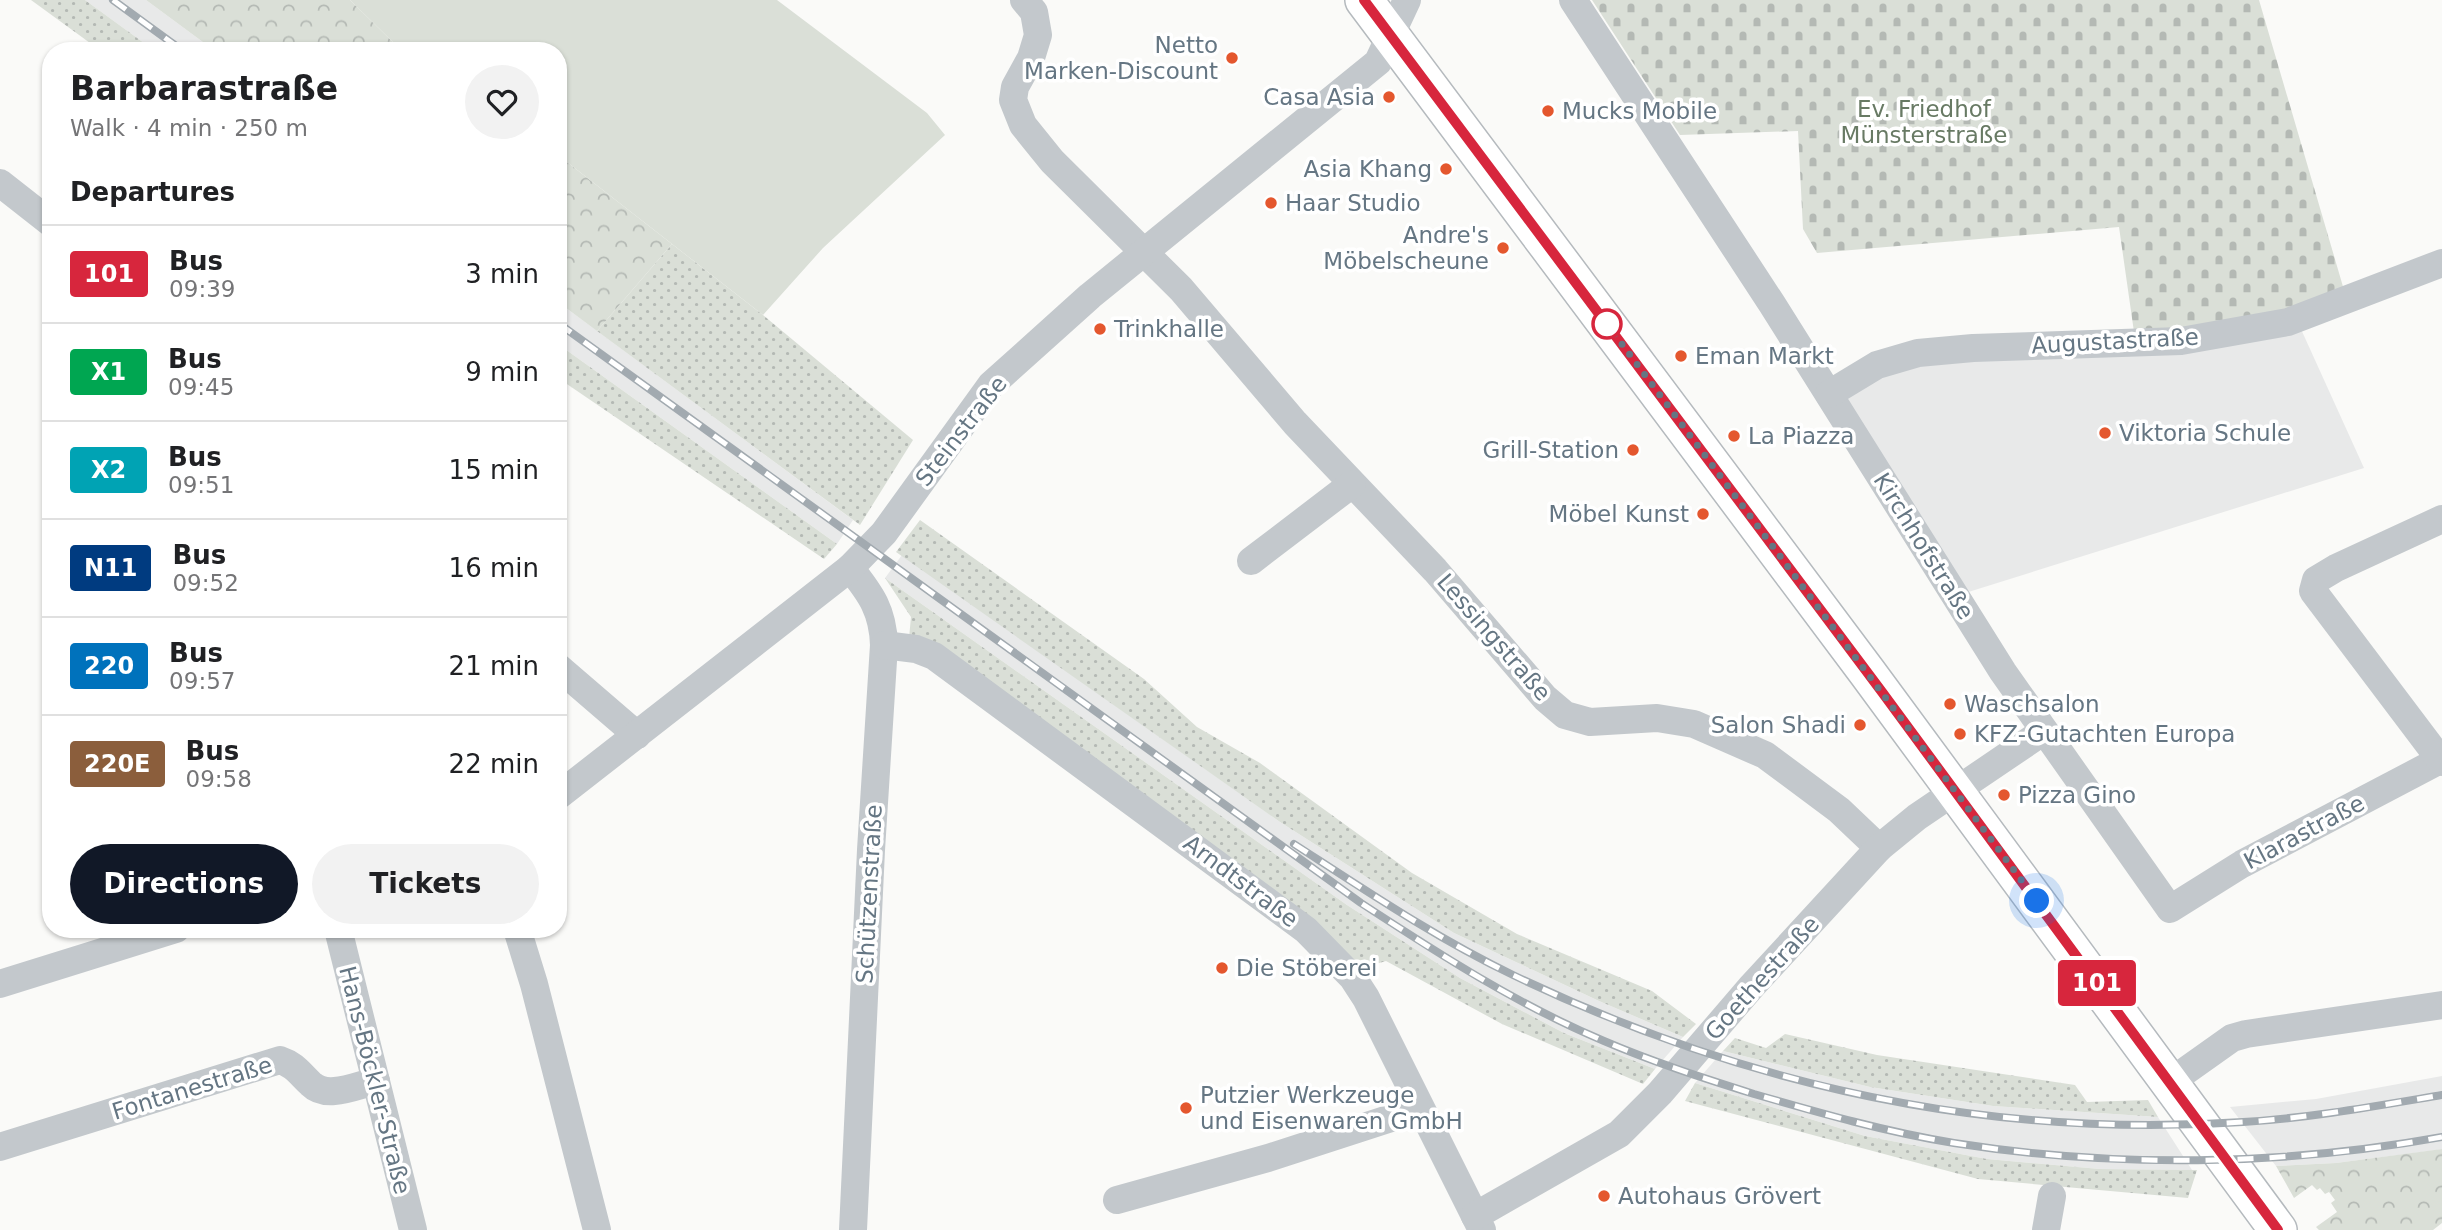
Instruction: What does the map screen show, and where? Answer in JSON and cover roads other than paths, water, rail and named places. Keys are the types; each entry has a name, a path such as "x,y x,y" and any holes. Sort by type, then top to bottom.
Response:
{"main road":[{"path":"1364,0 1428,82 1955,791 2278,1230"}],"street":[{"name":"Lessingstraße","path":"1024,0 1034,12 1038,35 1031,58 1015,87 1013,100 1023,125 1052,160 1145,252 1352,484 1435,570 1545,698 1565,715 1590,722 1657,718 1694,724 1765,755 1839,810 1879,848"},
{"name":"Steinstraße","path":"567,789 850,568 884,533 991,385 1090,296 1378,62 1406,0"},
{"name":"Kirchhofstraße","path":"1573,0 1727,234 2003,672 2170,909"},
{"path":"0,183 42,216"},
{"name":"Augustastraße","path":"1829,394 1877,365 1918,353 1973,348 2181,341 2288,323 2442,263"},
{"path":"1251,561 1352,484"},
{"path":"2441,761 2313,592 2316,580 2336,568 2442,519"},
{"name":"Schützenstraße","path":"850,568 878,607 884,627 853,1230"},
{"name":"Arndtstraße","path":"884,645 916,649 933,656 1306,930 1353,978 1366,998 1478,1223"},
{"path":"567,675 637,735"},
{"name":"Goethestraße","path":"1478,1223 1619,1134 1660,1093 1752,986 1879,848 1917,817 2044,731"},
{"name":"Klarastraße","path":"2170,909 2242,864 2441,761"},
{"path":"0,984 147,938"},
{"name":"Hans-Böckler-Straße","path":"340,938 409,1229"},
{"path":"520,938 538,997 597,1230"},
{"path":"2170,1082 2232,1038 2246,1034 2442,1005"},
{"name":"Fontanestraße","path":"0,1147 280,1060 293,1065 313,1087 329,1093 376,1081"},
{"path":"1117,1200 1268,1158 1419,1109"},
{"path":"2046,1230 2052,1196"}],"railway":[{"path":"113,0 171,42"},
{"path":"567,330 1361,903 1449,960 1510,995 1604,1041 1697,1076 1828,1115 1929,1139 2014,1151 2075,1157 2198,1160 2321,1154 2442,1137"},
{"path":"1294,844 1456,945 1513,975 1600,1014 1688,1047 1778,1074 1869,1096 1961,1112 2054,1122 2148,1125 2293,1118 2442,1095"}],"place":[{"name":"Netto Marken-Discount","path":"1232,58"},
{"name":"Casa Asia","path":"1389,97"},
{"name":"Mucks Mobile","path":"1548,111"},
{"name":"Asia Khang","path":"1446,169"},
{"name":"Haar Studio","path":"1271,203"},
{"name":"Andre's Möbelscheune","path":"1503,248"},
{"name":"Trinkhalle","path":"1100,329"},
{"name":"Eman Markt","path":"1681,356"},
{"name":"Viktoria Schule","path":"2105,433"},
{"name":"La Piazza","path":"1734,436"},
{"name":"Grill-Station","path":"1633,450"},
{"name":"Möbel Kunst","path":"1703,514"},
{"name":"Waschsalon","path":"1950,704"},
{"name":"Salon Shadi","path":"1860,725"},
{"name":"KFZ-Gutachten Europa","path":"1960,734"},
{"name":"Pizza Gino","path":"2004,795"},
{"name":"Die Stöberei","path":"1222,968"},
{"name":"Putzier Werkzeuge und Eisenwaren GmbH","path":"1186,1108"},
{"name":"Autohaus Grövert","path":"1604,1196"}],"park label":[{"name":"Ev. Friedhof Münsterstraße","path":"1924,122"}]}
